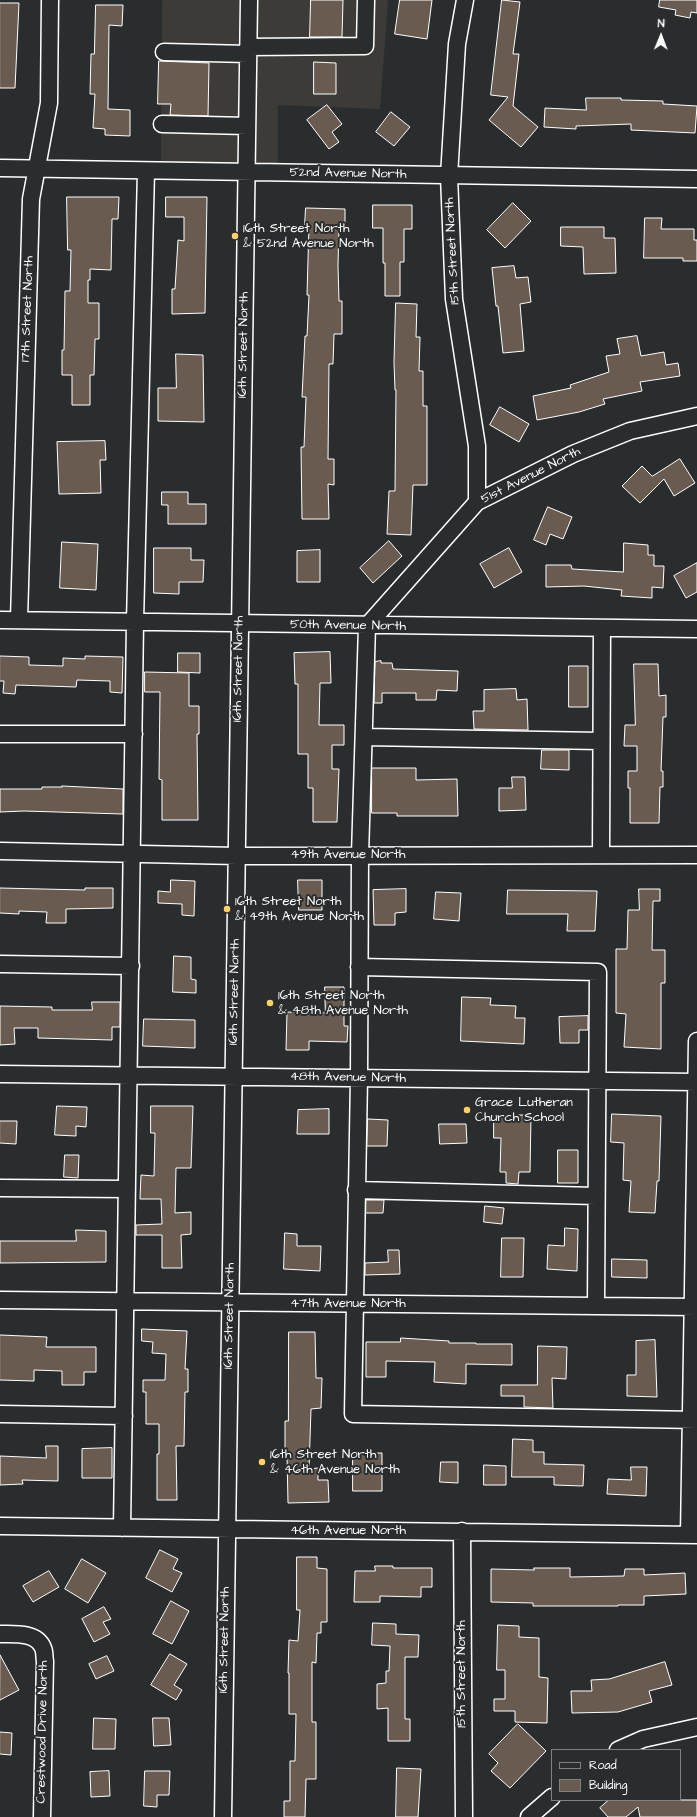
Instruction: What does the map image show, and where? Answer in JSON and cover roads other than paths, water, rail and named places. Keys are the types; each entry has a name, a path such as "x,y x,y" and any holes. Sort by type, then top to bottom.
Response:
{"street":[{"name":"17th Street North","path":"19,620 32,199 49,103 50,0"},
{"name":"16th Street North","path":"223,1817 249,0"},
{"path":"164,52 365,46 366,0"},
{"name":"15th Street North","path":"465,0 457,44 449,176 454,299 477,446 477,502"},
{"path":"162,124 247,126"},
{"name":"52nd Avenue North","path":"0,168 697,179"},
{"path":"122,1528 134,734 146,170"},
{"name":"51st Avenue North","path":"367,626 477,502 573,454 601,442 630,431 697,416"},
{"name":"50th Avenue North","path":"0,620 367,626 697,629"},
{"path":"367,626 360,855 359,1078 353,1414 694,1420"},
{"path":"601,855 602,628"},
{"path":"0,734 134,734"},
{"path":"364,738 601,741"},
{"name":"49th Avenue North","path":"0,851 236,856 697,855"},
{"path":"0,964 131,966"},
{"path":"359,968 598,972 596,1306"},
{"path":"693,1535 697,1041"},
{"name":"48th Avenue North","path":"0,1074 697,1082"},
{"path":"0,1188 127,1189"},
{"path":"356,1190 596,1196"},
{"name":"47th Avenue North","path":"0,1300 695,1307"},
{"path":"0,1414 124,1416"},
{"name":"46th Avenue North","path":"0,1526 693,1535"},
{"name":"15th Street North","path":"462,1531 464,1817"},
{"name":"Crestwood Drive North","path":"0,1634 20,1634 34,1637 43,1647 45,1661 42,1817"},
{"path":"620,1749 643,1739 697,1727"},
{"path":"529,1817 551,1798"}],"place":[{"name":"16th Street North & 52nd Avenue North","path":"235,236"},
{"name":"16th Street North & 49th Avenue North","path":"227,909"},
{"name":"16th Street North & 48th Avenue North","path":"270,1003"},
{"name":"Grace Lutheran Church School","path":"467,1110"},
{"name":"16th Street North & 46th Avenue North","path":"262,1462"}]}
